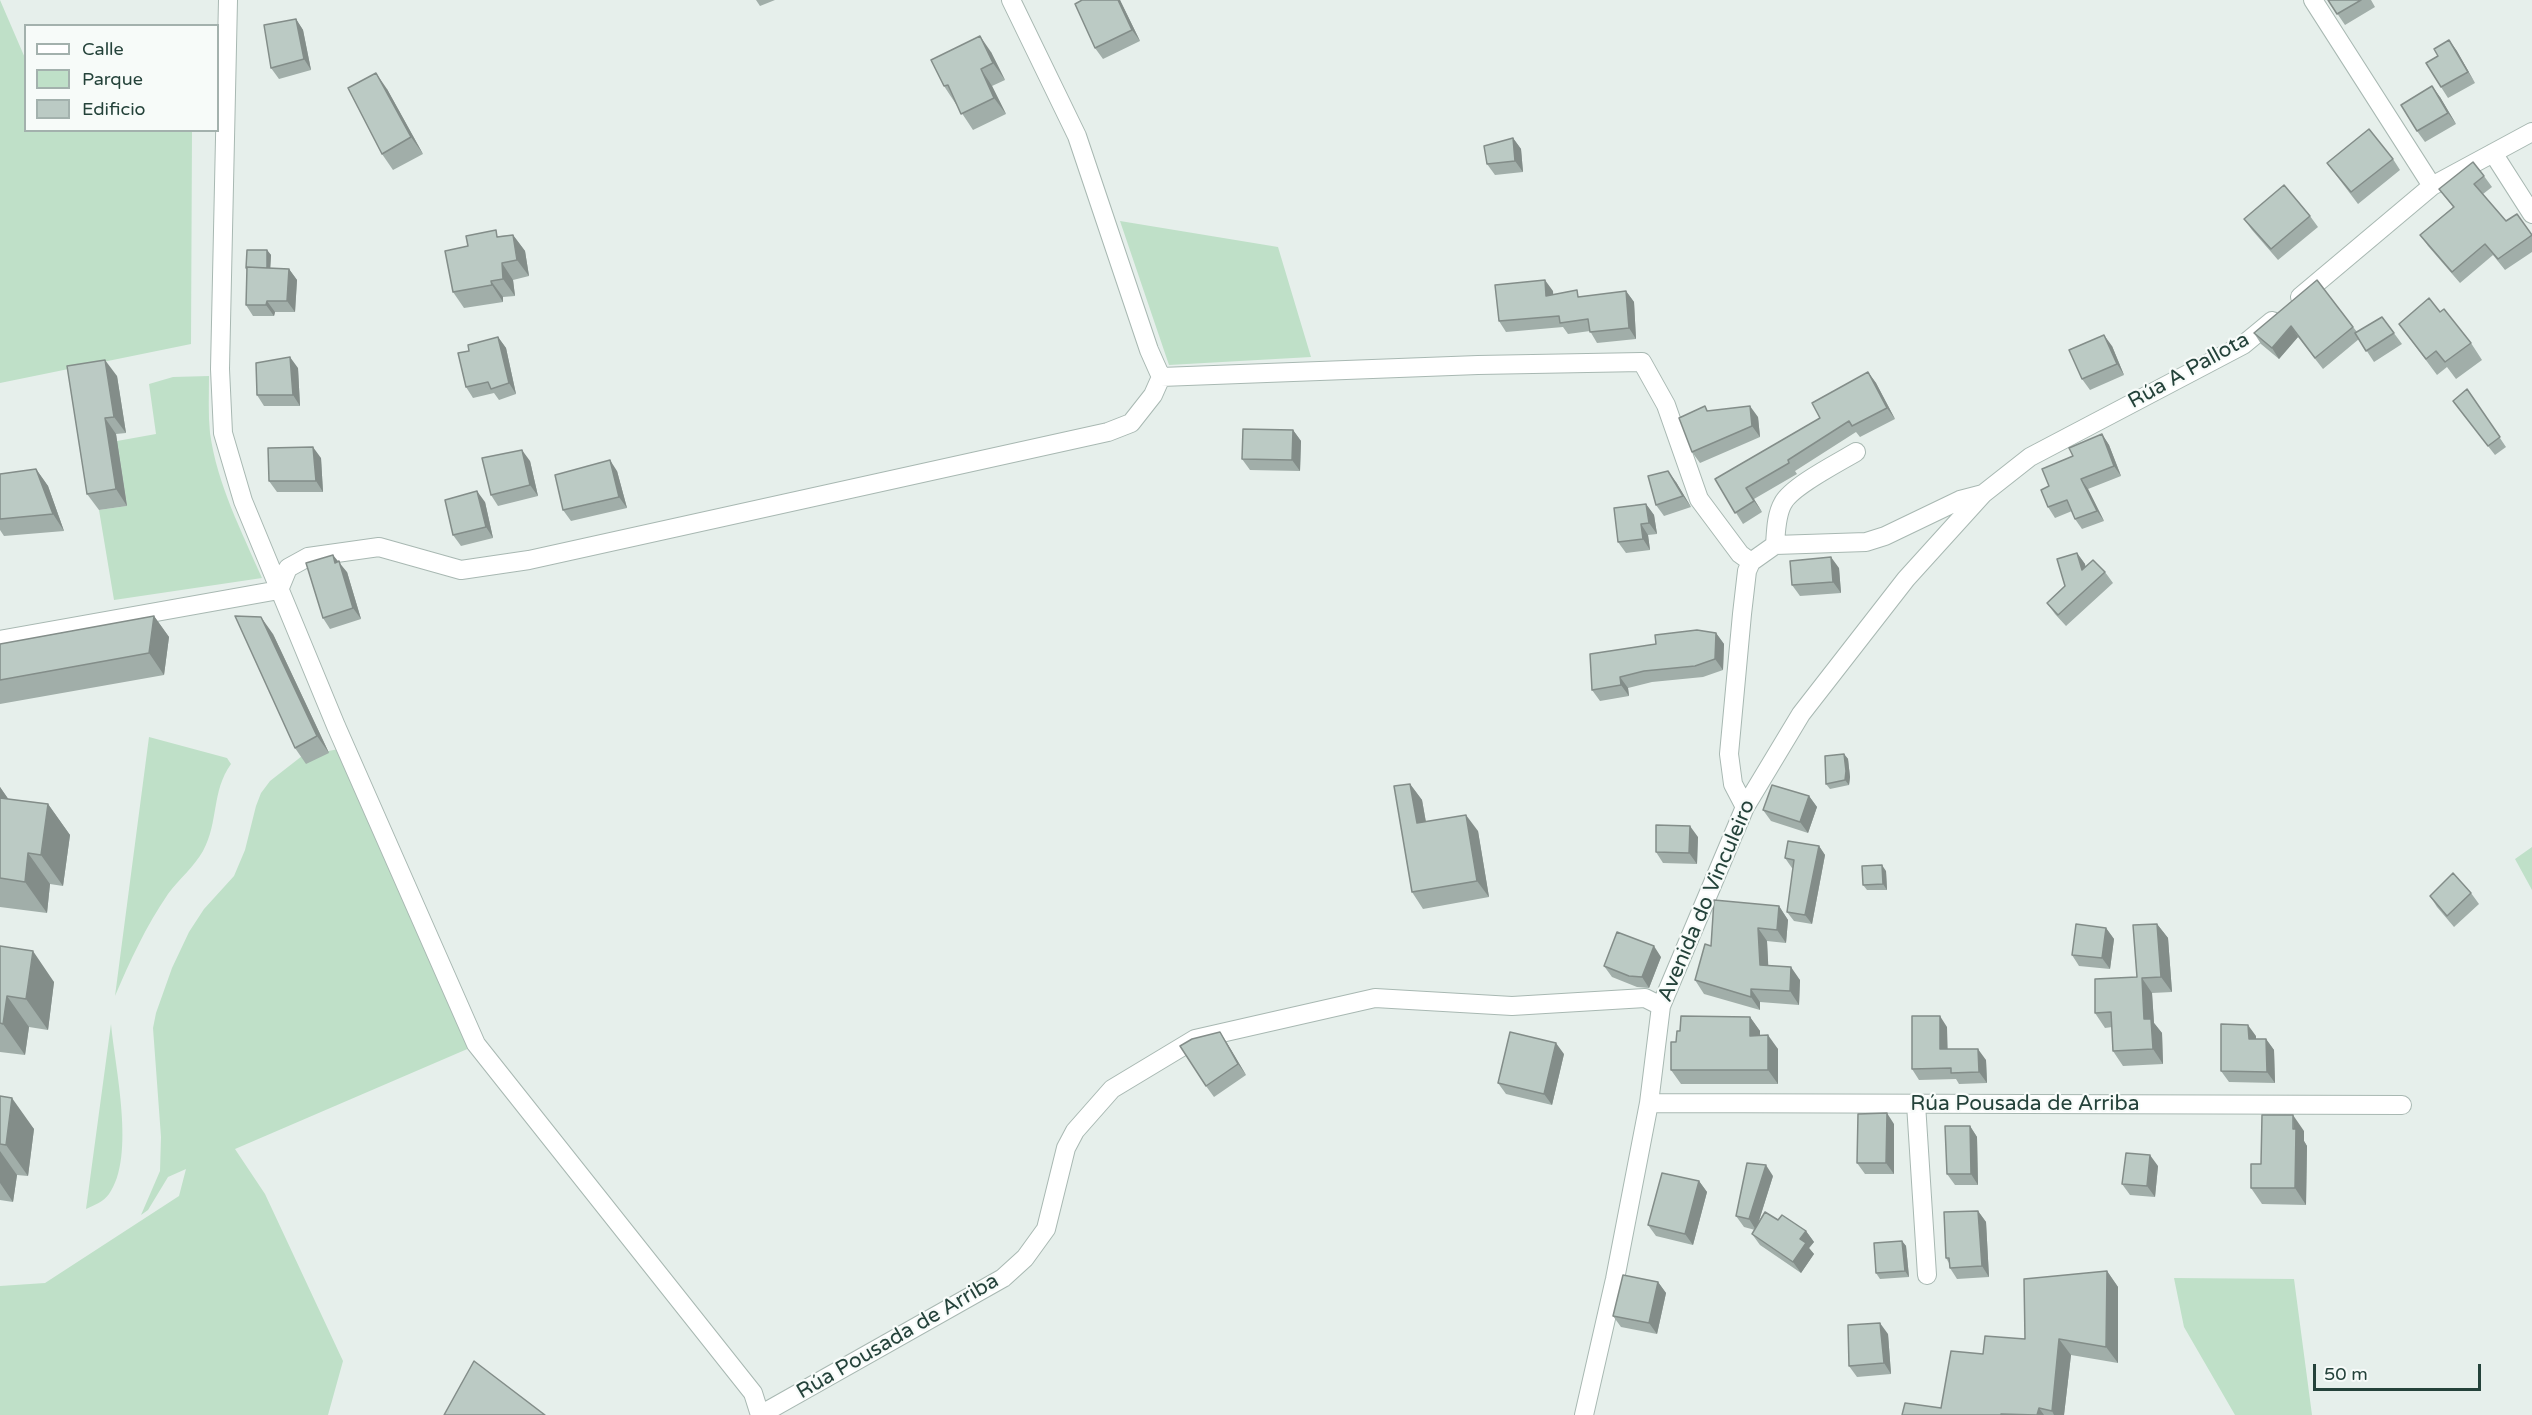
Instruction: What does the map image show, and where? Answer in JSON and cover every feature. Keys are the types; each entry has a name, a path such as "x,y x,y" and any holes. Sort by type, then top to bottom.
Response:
{"street":[{"path":"228,0 220,369 224,433 243,501 279,590 476,1044 753,1393 760,1415"},
{"path":"279,590 288,568 308,557 379,547 460,570 529,560 1108,432 1131,423 1153,396 1161,377 1149,350 1077,136 1011,0"},
{"path":"2313,0 2433,186"},
{"name":"Rúa A Pallota","path":"1983,494 2030,457 2243,345 2433,186 2532,132"},
{"path":"2493,153 2532,214"},
{"path":"1161,377 1478,365 1642,362 1666,405 1698,499 1740,554 1751,562"},
{"path":"1775,545 1777,521 1783,502 1801,486 1856,452"},
{"path":"1745,807 1733,784 1729,754 1742,614 1747,571 1751,562 1775,545 1866,542 1885,536 1960,500 1983,494"},
{"name":"Avenida do Vinculeiro","path":"1584,1415 1615,1279 1649,1103 1661,1006 1745,807 1801,714 1906,579 1983,494"},
{"path":"0,640 279,590"},
{"name":"Rúa Pousada de Arriba","path":"760,1415 1003,1278 1025,1258 1046,1229 1066,1148 1075,1131 1113,1089 1195,1039 1375,998 1512,1006 1646,998 1661,1006"},
{"name":"Rúa Pousada de Arriba","path":"1649,1103 2402,1105"},
{"path":"1916,1104 1927,1275"}],"green space":[{"path":"0,0 24,56 24,132 192,132 191,344 0,383"},
{"path":"1120,221 1278,247 1311,357 1169,365"},
{"path":"209,376 210,433 213,452 231,507 262,578 114,600 99,510 127,506 117,441 156,434 149,384 173,377"},
{"path":"149,737 227,758 231,764 220,785 211,829 203,851 160,906 115,996"},
{"path":"339,749 472,1047 235,1149 265,1194 343,1361 328,1415 0,1415 0,1286 45,1283 179,1196 186,1169 168,1177 148,1210 141,1215 160,1171 161,1137 153,1028 172,968 189,932 204,909 234,876 245,850 256,806 261,793 270,781 302,756"},
{"path":"2532,847 2532,890 2515,859"},
{"path":"111,1024 122,1112 121,1158 117,1178 109,1194 86,1209"},
{"path":"2174,1278 2294,1279 2312,1415 2235,1415 2184,1327"}],"building":[{"path":"1082,0 1118,0 1132,30 1095,48 1075,4"},
{"path":"2328,0 2361,0 2337,14"},
{"path":"296,19 304,59 271,68 264,25"},
{"path":"980,36 993,63 981,69 994,98 961,114 948,85 944,86 931,60"},
{"path":"2449,40 2468,72 2441,87 2426,63 2438,56 2434,49"},
{"path":"376,73 411,137 382,154 348,88"},
{"path":"2432,86 2448,113 2417,131 2401,105"},
{"path":"2369,129 2393,159 2351,192 2327,163"},
{"path":"1513,138 1515,161 1487,164 1484,146"},
{"path":"2473,162 2484,176 2474,184 2506,221 2517,214 2532,235 2498,259 2485,244 2452,272 2420,235 2454,207 2439,189"},
{"path":"2284,185 2310,216 2271,249 2244,219"},
{"path":"496,230 497,237 513,235 517,260 502,263 503,279 491,281 492,285 453,292 445,251 468,246 466,236"},
{"path":"247,250 267,250 267,268 246,268"},
{"path":"247,267 289,269 287,301 267,301 266,305 246,305"},
{"path":"1545,280 1546,296 1577,290 1578,297 1626,291 1629,328 1590,332 1588,319 1560,323 1559,316 1499,321 1495,285"},
{"path":"2317,280 2353,327 2315,358 2291,326 2272,348 2254,333"},
{"path":"2429,298 2440,312 2444,309 2471,343 2445,362 2436,351 2426,359 2399,324"},
{"path":"2382,317 2394,333 2366,351 2355,333"},
{"path":"2104,335 2117,364 2082,379 2069,350"},
{"path":"498,337 509,383 491,389 488,382 466,387 458,353 469,351 468,345"},
{"path":"290,357 293,395 257,395 256,363"},
{"path":"105,360 114,417 105,418 116,489 87,494 67,366"},
{"path":"1868,372 1887,408 1852,426 1849,421 1788,460 1789,463 1746,488 1754,501 1735,513 1715,479 1820,418 1812,403"},
{"path":"2467,389 2500,437 2488,446 2453,401"},
{"path":"1705,406 1707,411 1750,406 1752,426 1692,452 1679,418"},
{"path":"1243,429 1293,430 1292,460 1242,459"},
{"path":"2102,434 2114,466 2081,479 2097,511 2075,519 2067,500 2048,507 2041,490 2049,486 2042,469 2073,456 2069,448"},
{"path":"313,447 316,481 269,481 268,448"},
{"path":"522,450 530,485 491,495 482,458"},
{"path":"610,460 619,497 563,510 555,475"},
{"path":"36,469 53,514 0,519 0,474"},
{"path":"1668,471 1683,496 1656,505 1648,476"},
{"path":"477,491 486,527 453,535 445,500"},
{"path":"1646,504 1649,523 1641,524 1643,539 1618,542 1614,508"},
{"path":"2077,553 2082,570 2093,560 2105,572 2058,615 2047,603 2065,586 2057,559"},
{"path":"333,555 335,563 339,561 353,608 323,618 306,563"},
{"path":"1831,557 1833,582 1792,585 1790,561"},
{"path":"154,616 149,653 0,680 0,644"},
{"path":"235,616 261,617 317,736 295,748"},
{"path":"1697,630 1716,633 1715,659 1695,666 1644,671 1620,677 1621,685 1592,690 1590,654 1656,644 1655,635"},
{"path":"1844,754 1845,780 1826,784 1825,756"},
{"path":"1410,784 1417,823 1466,815 1477,881 1412,892 1394,786"},
{"path":"1772,785 1809,796 1800,822 1763,810"},
{"path":"0,798 48,804 41,855 28,853 25,882 0,878"},
{"path":"1656,825 1690,826 1689,853 1656,852"},
{"path":"1788,841 1819,846 1805,915 1787,912 1794,860 1785,858"},
{"path":"1882,865 1883,884 1863,885 1862,866"},
{"path":"2453,873 2471,893 2447,916 2430,896"},
{"path":"1714,900 1779,906 1777,930 1758,928 1760,965 1791,967 1790,991 1751,989 1751,997 1695,980 1705,944 1711,946"},
{"path":"2076,924 2106,928 2102,958 2072,955"},
{"path":"2157,924 2161,977 2142,978 2144,1019 2151,1019 2153,1049 2113,1051 2111,1012 2095,1013 2095,979 2137,977 2133,925"},
{"path":"1617,932 1654,946 1642,977 1629,976 1604,966"},
{"path":"0,946 33,951 26,999 7,996 3,1024 0,1023"},
{"path":"1681,1016 1750,1017 1750,1036 1768,1035 1768,1070 1671,1070 1671,1042 1676,1042 1677,1031 1680,1031"},
{"path":"1912,1016 1940,1016 1940,1049 1978,1049 1979,1072 1951,1073 1951,1068 1912,1069"},
{"path":"2221,1024 2248,1025 2249,1039 2266,1039 2267,1072 2221,1071"},
{"path":"1220,1032 1238,1064 1206,1086 1180,1046 1192,1039"},
{"path":"1510,1032 1556,1043 1544,1094 1498,1083"},
{"path":"0,1096 12,1098 6,1145 0,1144"},
{"path":"1887,1113 1886,1163 1857,1163 1858,1114"},
{"path":"2262,1115 2293,1115 2293,1129 2296,1129 2295,1188 2251,1188 2251,1164 2261,1164"},
{"path":"1945,1126 1970,1126 1971,1174 1947,1174"},
{"path":"2126,1153 2150,1155 2147,1186 2122,1184"},
{"path":"1747,1163 1766,1165 1749,1219 1736,1216"},
{"path":"1662,1173 1699,1181 1685,1234 1648,1225"},
{"path":"1978,1211 1982,1266 1950,1268 1949,1258 1946,1258 1944,1212"},
{"path":"1765,1212 1778,1220 1782,1215 1806,1231 1800,1239 1806,1243 1793,1262 1752,1234"},
{"path":"1902,1241 1905,1271 1876,1273 1874,1243"},
{"path":"2107,1271 2106,1347 2059,1339 2052,1411 2039,1408 2037,1415 1902,1415 1905,1403 1941,1408 1951,1351 1983,1354 1985,1336 2025,1339 2024,1279"},
{"path":"1623,1275 1658,1282 1649,1323 1613,1316"},
{"path":"1880,1323 1884,1363 1849,1366 1848,1325"},
{"path":"474,1361 545,1415 444,1415"}]}
